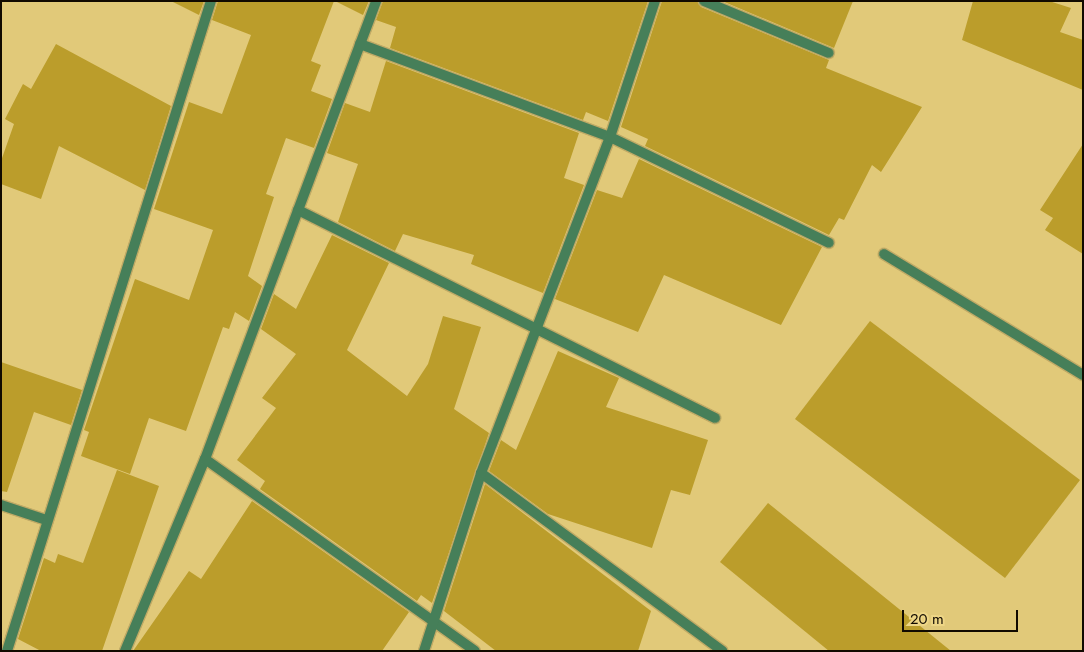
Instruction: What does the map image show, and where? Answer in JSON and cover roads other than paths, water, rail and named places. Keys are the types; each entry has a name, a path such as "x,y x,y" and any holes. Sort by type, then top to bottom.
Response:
{"street":[{"path":"7,651 46,520 211,1"},
{"path":"125,651 205,459 376,1"},
{"path":"424,651 481,474 610,137 655,1"},
{"path":"704,1 829,52"},
{"path":"360,44 610,137 829,243"},
{"path":"298,210 715,418"},
{"path":"884,254 1083,375"},
{"path":"205,459 475,651"},
{"path":"481,474 722,651"},
{"path":"1,505 46,520"}]}
